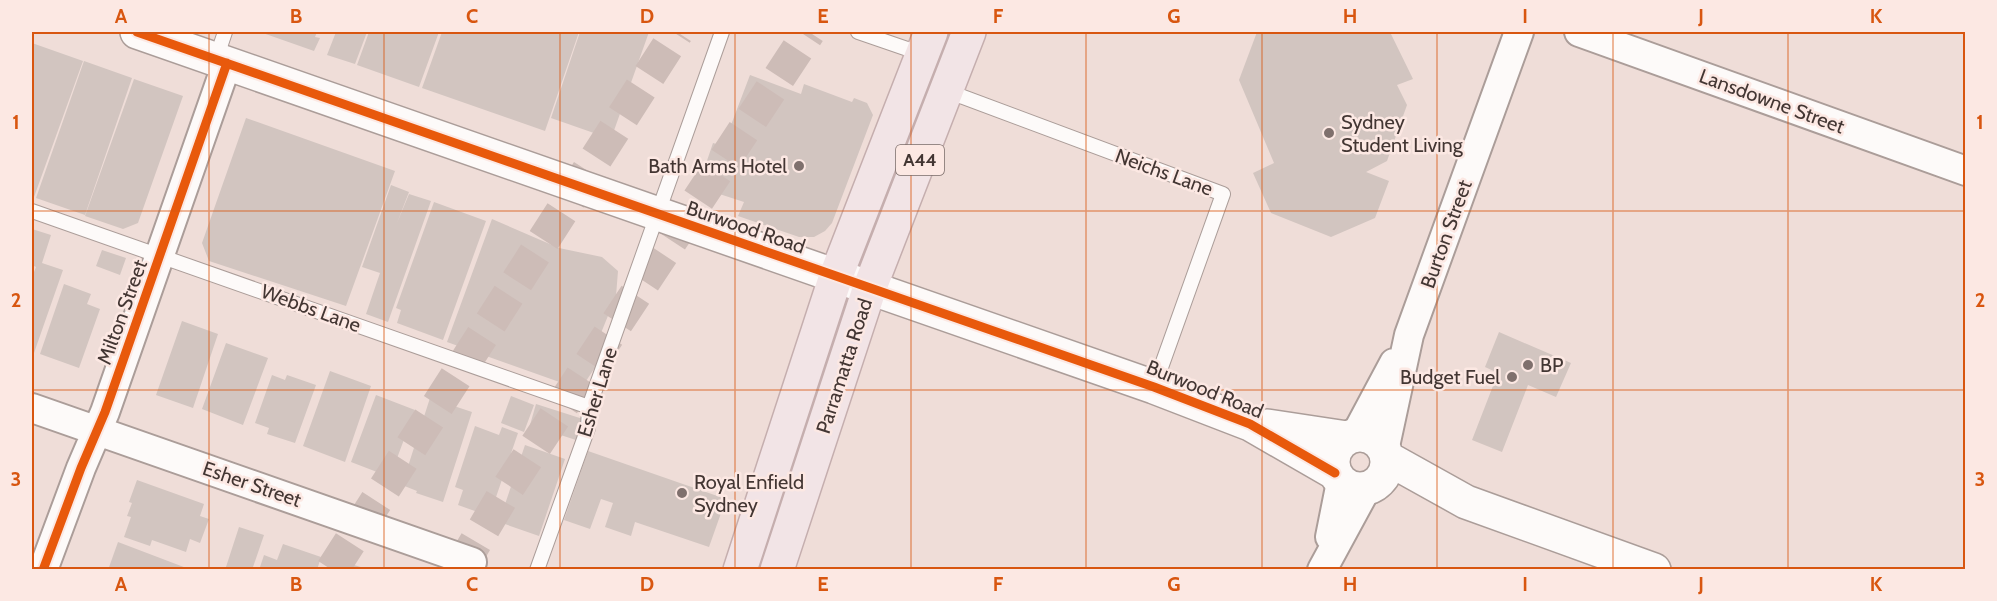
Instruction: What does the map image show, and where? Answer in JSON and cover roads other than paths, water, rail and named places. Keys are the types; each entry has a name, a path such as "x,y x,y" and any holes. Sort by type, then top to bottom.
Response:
{"highway":[{"name":"Parramatta Road","path":"777,570 870,287 969,32"},
{"name":"Parramatta Road","path":"740,570 837,276 926,43"}],"street":[{"name":"Burwood Road","path":"137,32 223,51 658,215 1154,387 1250,424 1364,473 1466,502 1654,570"},
{"name":"Burton Street","path":"1323,568 1364,473 1409,335 1519,32"},
{"name":"Lansdowne Street","path":"1579,32 1965,171"},
{"name":"Milton Street","path":"43,570 161,255 223,51"},
{"name":"Burton Street","path":"1351,437 1409,335"},
{"name":"Esher Street","path":"32,408 472,562"},
{"name":"Burwood Road","path":"1250,424 1372,438 1364,473"},
{"path":"1351,437 1341,443 1333,457 1364,473"}],"lane":[{"name":"Esher Lane","path":"537,570 588,428 589,407 722,32"},
{"path":"858,32 926,43"},
{"name":"Neichs Lane","path":"947,91 1222,194 1154,387"},
{"name":"Webbs Lane","path":"32,211 589,407"}],"tunnel":[{"path":"332,570 677,32"},
{"path":"459,570 507,489 809,32"}],"place":[{"name":"Sydney Student Living","path":"1329,133"},
{"name":"Bath Arms Hotel","path":"799,166"},
{"name":"BP","path":"1528,365"},
{"name":"Budget Fuel","path":"1512,377"},
{"name":"Royal Enfield Sydney","path":"682,493"}]}
